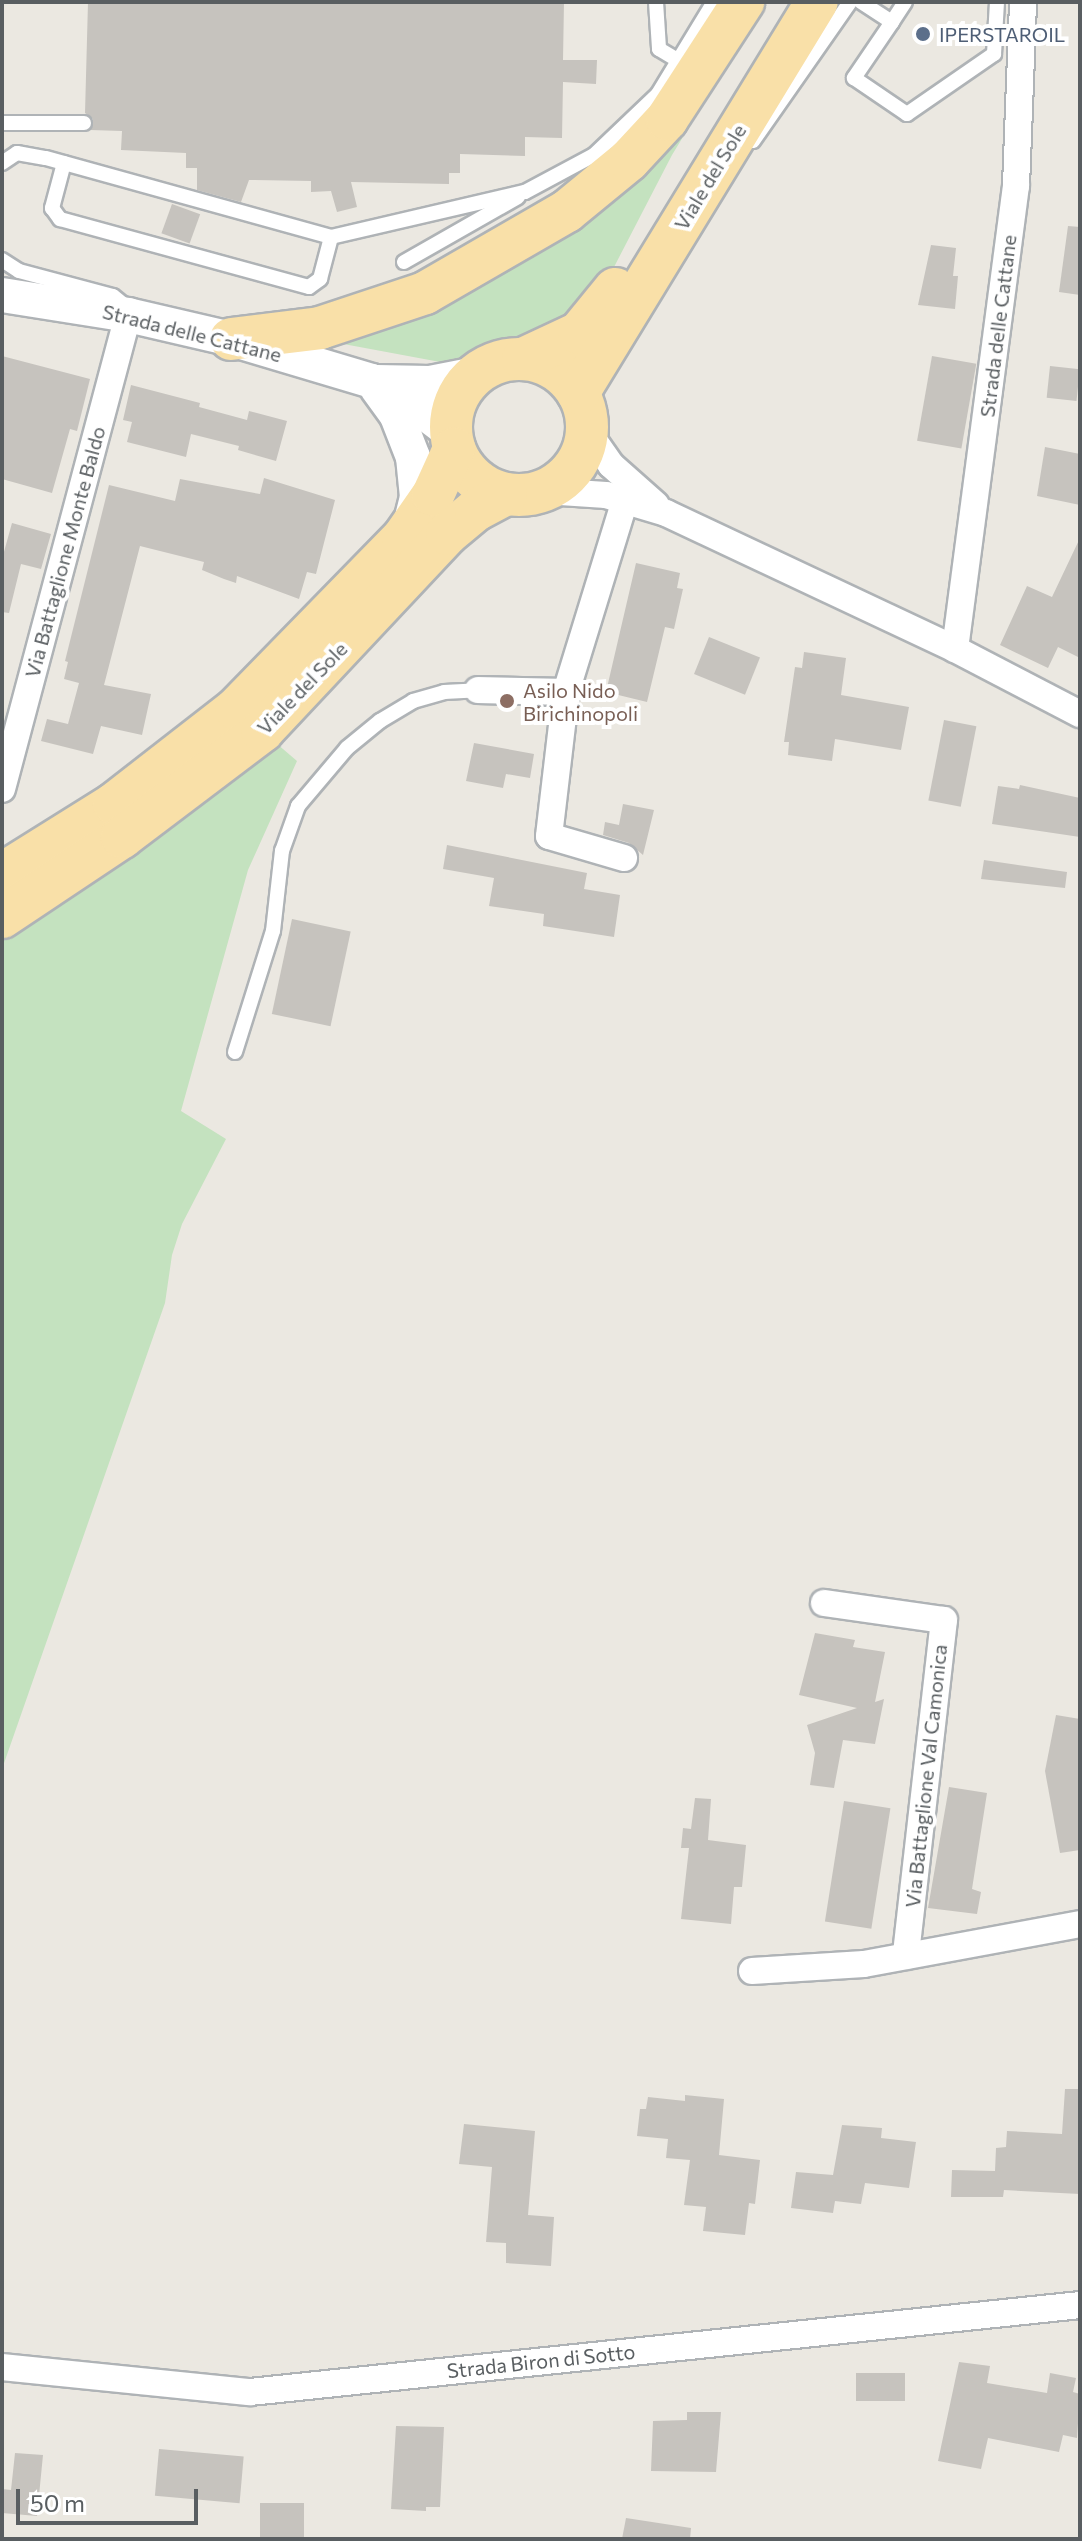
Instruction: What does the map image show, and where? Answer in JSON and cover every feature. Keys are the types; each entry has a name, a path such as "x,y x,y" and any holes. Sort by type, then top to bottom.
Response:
{"main road":[{"path":"231,339 320,328 425,293 567,211 629,160 667,119 743,2"},
{"name":"Viale del Sole","path":"476,374 490,365 523,359 579,333 606,304 792,2"},
{"name":"Viale del Sole","path":"2,917 122,837 262,731 447,534 476,510 558,484 579,461 583,412 690,208 817,2"},
{"path":"523,359 560,373 583,412"},
{"path":"408,531 433,495 453,441 453,411 462,390 476,374"},
{"path":"453,441 469,473 492,490 525,493"},
{"name":"Viale del Sole","path":"2,874 114,804 236,709 408,531"}],"street":[{"name":"Strada delle Cattane","path":"955,649 1016,186 1023,2"},
{"name":"Strada delle Cattane","path":"5,294 128,315 231,339 372,381 417,407 453,441"},
{"name":"Via Battaglione Monte Baldo","path":"2,789 128,315"},
{"name":"Strada delle Cattane","path":"372,381 430,383 476,374"},
{"path":"372,381 397,416 413,457 417,497 408,531"},
{"path":"583,412 611,465 666,513"},
{"path":"525,493 606,495 666,513 955,649 1080,714"},
{"path":"624,858 549,836 566,692 625,500"},
{"path":"478,690 566,692"},
{"name":"Via Battaglione Val Camonica","path":"824,1603 944,1620 906,1956"},
{"path":"752,1971 864,1964 1080,1924"},
{"name":"Strada Biron di Sotto","path":"2,2367 250,2392 1080,2305"}],"lane":[{"path":"656,2 659,49 679,61"},
{"path":"404,262 594,155 658,94 714,2"},
{"path":"690,208 765,128 850,2"},
{"path":"861,2 892,22"},
{"path":"905,2 854,78 907,114 994,54 997,2"},
{"path":"2,123 84,123"},
{"path":"2,163 17,153 64,163 331,237 525,192"},
{"path":"64,163 52,208 60,219 309,287 320,279 331,237"},
{"path":"2,260 19,271 113,296 125,305 128,315"},
{"path":"235,1052 273,931 282,851 298,806 347,748 380,721 413,701 444,692 478,690"}],"green space":[{"path":"759,2 765,2 672,155 613,269 560,337 467,367 322,340 512,255"},
{"path":"262,731 297,761 248,870 181,1111 226,1139 182,1224 172,1255 165,1303 2,1769 2,917"}],"building":[{"path":"88,2 564,2 563,60 597,60 596,84 563,82 562,138 525,137 525,156 460,154 460,173 449,173 449,184 351,182 357,207 337,212 331,191 311,192 311,181 249,180 241,202 197,190 197,168 186,168 186,153 121,150 122,131 90,130 93,119 85,113"},
{"path":"172,204 200,214 190,243 161,233"},
{"path":"1068,226 1080,227 1080,295 1059,292"},
{"path":"931,245 956,248 953,276 958,276 955,309 918,305"},
{"path":"2,356 90,379 77,431 70,429 52,493 2,479"},
{"path":"932,356 976,364 961,449 917,441"},
{"path":"1050,366 1080,369 1076,401 1047,398"},
{"path":"131,385 200,403 199,407 247,420 249,411 287,421 276,461 238,450 239,446 191,434 186,457 127,442 132,422 123,420"},
{"path":"1045,447 1080,454 1080,505 1037,496"},
{"path":"264,478 335,500 316,574 307,572 299,599 237,576 236,583 224,579 202,570 204,562 140,546 104,685 151,694 142,735 101,726 93,754 41,741 47,719 68,724 79,683 64,679 68,662 65,661 109,485 175,501 180,479 260,494"},
{"path":"12,523 51,534 41,569 21,564 9,613 2,612 2,559"},
{"path":"1080,538 1080,658 1058,647 1048,668 1000,645 1027,586 1052,597"},
{"path":"636,563 680,573 677,588 683,589 674,629 665,627 647,702 606,692"},
{"path":"709,637 760,658 745,695 694,674"},
{"path":"804,652 846,658 841,695 909,707 901,750 835,739 832,761 788,755 789,742 784,742 795,667 802,668"},
{"path":"944,720 976,726 961,807 928,800"},
{"path":"474,743 534,754 530,778 506,774 503,788 466,781"},
{"path":"1020,785 1080,798 1080,837 992,824 998,786 1019,789"},
{"path":"623,804 654,810 643,855 629,843 603,835 605,822 619,825"},
{"path":"447,845 587,873 584,889 620,895 614,937 543,926 544,914 489,906 494,878 443,869"},
{"path":"984,860 1067,872 1065,888 981,879"},
{"path":"292,919 351,931 331,1026 272,1014"},
{"path":"815,1633 855,1640 853,1647 885,1652 875,1702 884,1699 875,1744 843,1740 834,1788 810,1785 815,1753 807,1725 857,1708 799,1695"},
{"path":"1056,1715 1080,1719 1080,1850 1060,1853 1045,1771"},
{"path":"949,1787 987,1793 972,1889 981,1892 977,1914 928,1908"},
{"path":"695,1798 711,1799 708,1840 746,1845 742,1887 734,1887 731,1924 681,1919 689,1848 681,1848 683,1828 691,1829"},
{"path":"844,1801 890,1808 871,1929 825,1921"},
{"path":"1065,2089 1080,2089 1080,2194 1004,2190 1003,2197 951,2197 952,2170 995,2171 996,2148 1006,2147 1007,2131 1062,2134"},
{"path":"685,2095 724,2099 719,2155 760,2160 755,2204 749,2203 745,2235 703,2231 706,2207 684,2205 690,2160 666,2158 668,2139 637,2136 640,2109 646,2109 648,2097 685,2101"},
{"path":"464,2124 535,2131 528,2215 554,2217 551,2266 506,2263 506,2243 486,2242 492,2167 459,2164"},
{"path":"842,2125 882,2128 881,2138 916,2142 909,2188 865,2183 861,2204 835,2201 833,2213 791,2208 796,2172 833,2175"},
{"path":"959,2362 990,2366 987,2383 1047,2393 1050,2373 1076,2378 1073,2392 1080,2394 1077,2438 1063,2435 1059,2452 988,2438 981,2469 938,2461"},
{"path":"856,2373 905,2373 905,2401 856,2401"},
{"path":"687,2412 721,2412 716,2472 651,2471 653,2421 687,2420"},
{"path":"396,2426 444,2427 440,2507 426,2507 426,2511 391,2509"},
{"path":"159,2449 244,2456 240,2503 155,2496"},
{"path":"15,2453 43,2455 37,2516 2,2513 2,2489 11,2490"},
{"path":"260,2503 304,2503 304,2539 260,2539"},
{"path":"626,2518 691,2528 690,2539 622,2539"}],"place":[{"name":"IPERSTAROIL","path":"923,34"},
{"name":"Asilo Nido Birichinopoli","path":"507,701"}]}
